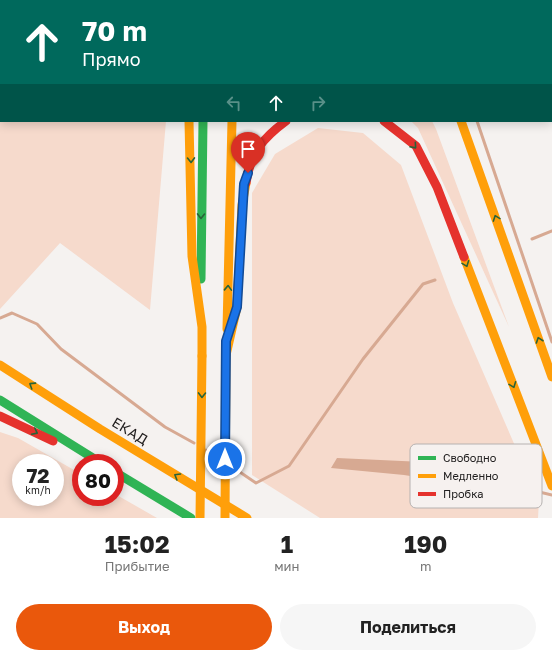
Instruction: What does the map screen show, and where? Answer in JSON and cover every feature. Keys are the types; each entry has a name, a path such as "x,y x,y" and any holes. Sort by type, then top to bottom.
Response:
{"main road":[{"path":"189,122 192,256 202,327"},
{"path":"200,518 202,122"},
{"path":"225,518 226,341 232,122"},
{"path":"226,341 237,307 244,184 257,149 278,125 284,122"},
{"path":"385,122 416,146 437,187 536,444"},
{"path":"461,122 552,377"},
{"name":"ЕКАД","path":"0,365 100,429 247,518"},
{"path":"30,373 100,429"},
{"path":"0,400 86,454"},
{"path":"0,416 70,450 83,452"},
{"path":"542,460 552,486"},
{"path":"124,477 191,518"}],"shaded area":[{"path":"0,122 166,122 150,310 60,243 0,309"},
{"path":"412,122 432,122 436,129 509,327 418,128"},
{"path":"318,128 363,133 401,165 453,303 514,444 410,444 410,508 539,508 538,518 320,518 252,475 252,193 275,154"},
{"path":"0,432 18,438 46,454 12,454 12,506 64,506 64,464 72,469 72,506 124,506 124,499 157,518 0,518"},
{"path":"337,458 410,461 410,476 404,475 331,468"}],"waterway":[{"path":"477,122 552,342"},
{"path":"532,239 552,231"},
{"path":"231,466 256,483 289,466 363,359 423,284 435,280"},
{"path":"0,318 12,313 37,324 61,349 165,427 194,443"},
{"path":"206,450 218,458"},
{"path":"542,493 552,495"}],"traffic: fast":[{"path":"201,279 203,122"},
{"path":"0,400 87,454"},
{"path":"124,477 191,518"}],"traffic: slow":[{"path":"189,122 192,256 202,327 202,356"},
{"path":"227,329 232,122"},
{"path":"461,122 552,377"},
{"path":"226,355 237,307 242,205 246,183"},
{"path":"464,257 536,444"},
{"path":"225,518 226,355"},
{"path":"200,518 202,356"},
{"path":"0,365 100,429 247,518"},
{"path":"542,460 552,486"}],"traffic: jam":[{"path":"246,183 251,163 259,147 264,140 285,122"},
{"path":"385,122 416,146 437,187 464,257"},
{"path":"0,416 53,441"}],"route":[{"path":"225,459 226,341 237,307 244,184 248,173"}]}
